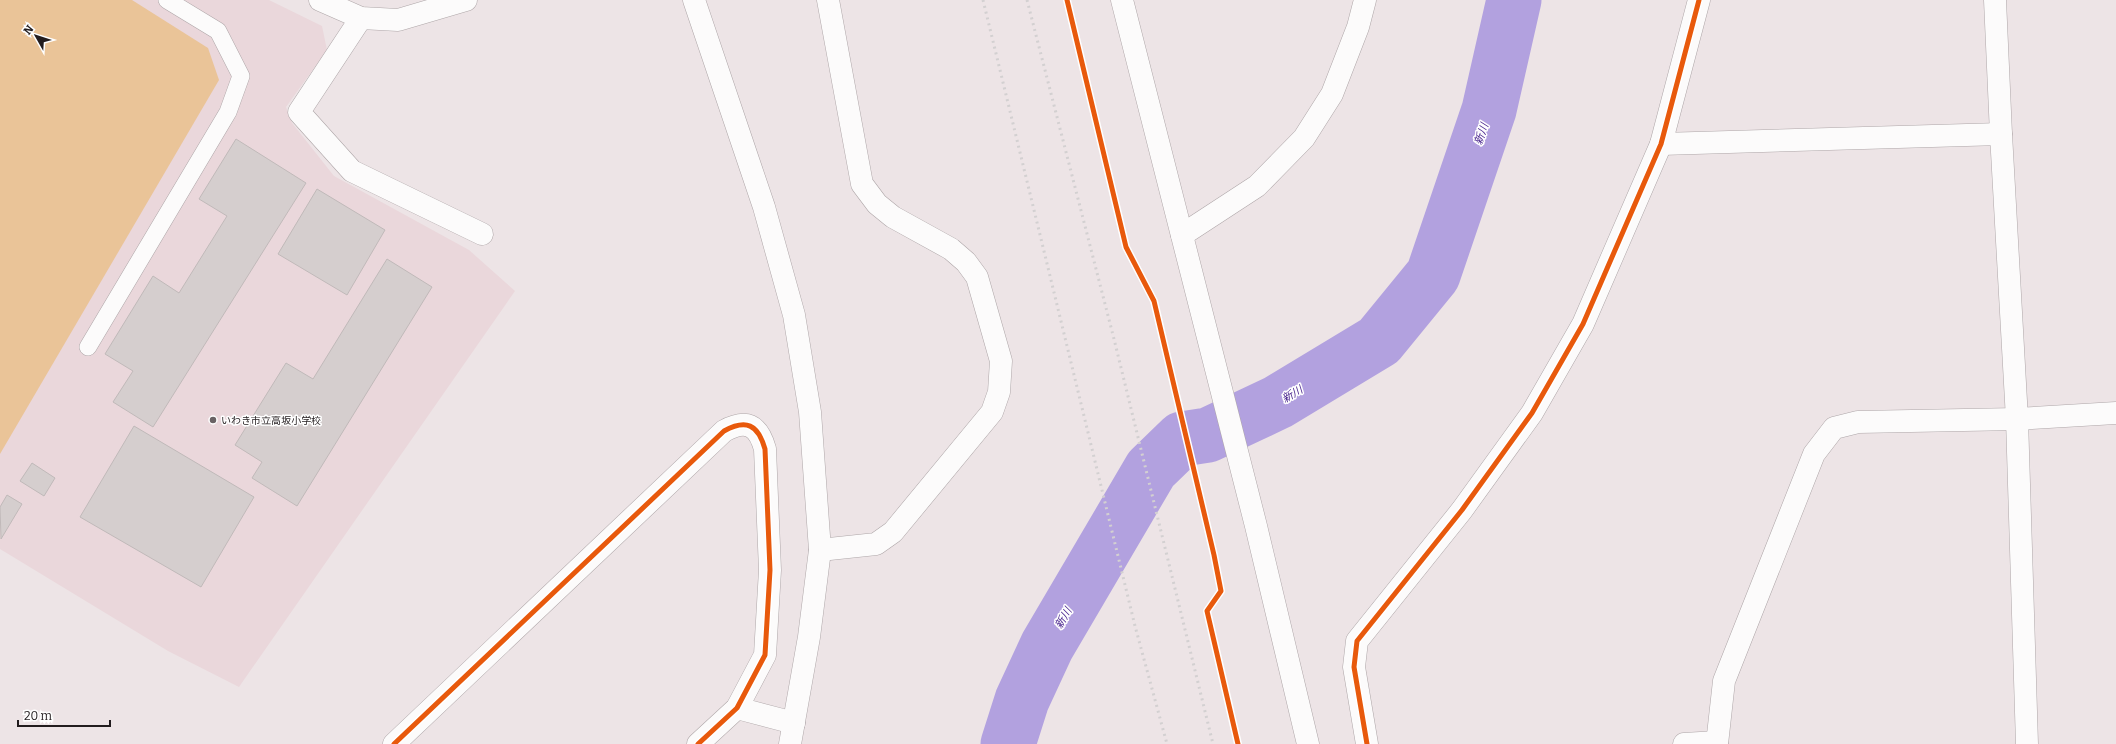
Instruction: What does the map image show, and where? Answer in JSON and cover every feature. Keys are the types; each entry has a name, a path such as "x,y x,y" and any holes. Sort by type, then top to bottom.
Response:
{"street":[{"path":"320,0 361,18 398,20 466,0"},
{"path":"694,0 764,207 794,315 810,412 820,550 810,636 792,734 737,708"},
{"path":"820,550 876,544 893,532 992,412 999,392 1001,361 977,277 966,262 950,249 893,217 877,204 862,184 828,0"},
{"path":"1122,0 1256,526 1308,744"},
{"path":"1182,234 1257,186 1304,138 1332,94 1358,27 1365,0"},
{"path":"1367,744 1354,667 1357,641 1462,510 1532,413 1583,324 1661,144 1700,0"},
{"path":"1995,0 2017,419 2027,744"},
{"path":"361,18 299,112 352,171 482,234"},
{"path":"1661,144 2001,134"},
{"path":"1684,744 1717,743 1724,681 1814,454 1834,428 1858,422 2017,419 2116,413"},
{"path":"394,744 724,432 737,424 752,426 761,435 765,449 770,570 765,655 737,708 698,744"}],"lane":[{"path":"88,347 228,112 241,76 218,32 167,0"}],"shaded area":[{"name":"いわき市立高坂小学校","path":"0,0 269,0 322,26 327,50 286,107 292,123 334,176 469,250 515,291 239,687 168,651 0,549"},
{"path":"0,0 132,0 208,48 219,80 0,454"}],"building":[{"path":"236,139 306,183 153,427 113,402 133,371 105,354 153,276 179,293 227,216 199,199"},
{"path":"317,189 385,230 347,295 278,254"},
{"path":"387,259 432,287 297,506 252,478 262,462 235,445 286,363 313,379"},
{"path":"134,426 254,497 201,587 80,517"},
{"path":"32,463 55,478 44,496 20,481"},
{"path":"7,495 22,504 1,539 0,507"}],"waterway":[{"name":"新川","path":"1008,744 1022,700 1047,646 1151,469 1182,439 1208,435 1278,402 1379,341 1433,275 1489,110 1514,0"}],"railway":[{"path":"983,0 1135,626 1167,744"},
{"path":"1027,0 1114,339 1213,744"}],"cycle path":[{"path":"1067,0 1126,247 1154,301 1214,555 1221,591 1207,611 1238,744"},
{"path":"1367,744 1354,667 1357,641 1462,510 1532,413 1583,324 1661,144 1699,0"},
{"path":"394,744 724,431 732,427 745,425 755,429 759,434 765,449 770,570 765,655 737,708 698,744"}],"place":[{"name":"いわき市立高坂小学校","path":"213,420"}]}
